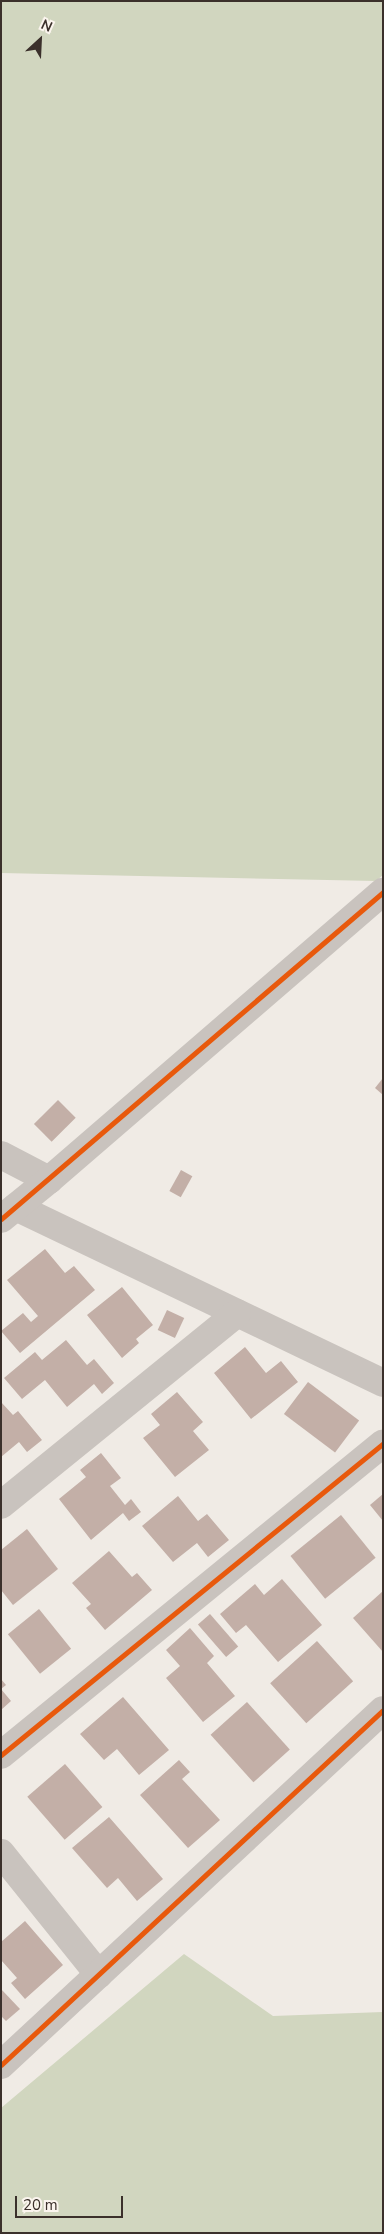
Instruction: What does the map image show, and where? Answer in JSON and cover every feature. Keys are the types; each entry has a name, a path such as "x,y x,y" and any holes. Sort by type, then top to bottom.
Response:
{"street":[{"path":"383,892 9,1213 237,1313 383,1383"},
{"path":"1,1155 49,1180"},
{"path":"1,1505 237,1313"},
{"path":"1,1755 383,1444"},
{"path":"1,2065 383,1710"},
{"path":"1,1853 99,1975"}],"green space":[{"path":"1,1 383,1 383,875 376,881 1,873"},
{"path":"184,1954 273,2016 383,2012 383,2233 1,2233 1,2108"}],"building":[{"path":"383,1078 383,1095 375,1088"},
{"path":"58,1100 76,1118 52,1142 34,1124"},
{"path":"181,1170 192,1176 181,1197 169,1191"},
{"path":"45,1249 65,1273 74,1266 95,1290 20,1353 1,1331 23,1313 31,1322 38,1316 7,1280"},
{"path":"122,1287 153,1325 136,1339 139,1343 122,1358 87,1315"},
{"path":"167,1310 184,1318 175,1338 158,1330"},
{"path":"66,1340 87,1365 94,1359 114,1383 102,1394 94,1384 67,1407 45,1380 22,1399 4,1378 35,1352 42,1360"},
{"path":"245,1347 266,1373 281,1361 298,1382 251,1419 214,1373"},
{"path":"308,1382 359,1421 335,1452 284,1414"},
{"path":"177,1392 203,1422 193,1431 209,1450 175,1477 143,1438 160,1425 151,1414"},
{"path":"1,1402 13,1415 18,1411 42,1440 27,1452 19,1442 1,1457"},
{"path":"101,1453 121,1478 110,1486 125,1505 131,1499 141,1512 129,1521 123,1513 91,1540 59,1499 86,1477 80,1470"},
{"path":"383,1494 383,1521 370,1505"},
{"path":"178,1496 198,1521 207,1514 229,1540 208,1557 197,1543 173,1562 142,1526"},
{"path":"341,1515 376,1558 325,1599 290,1556"},
{"path":"27,1529 58,1569 13,1605 1,1590 1,1550"},
{"path":"109,1551 132,1577 137,1573 152,1590 105,1630 86,1608 91,1604 72,1583"},
{"path":"282,1579 322,1625 278,1662 246,1625 236,1633 220,1614 255,1584 264,1595"},
{"path":"383,1591 383,1652 353,1618"},
{"path":"39,1609 71,1649 40,1674 8,1634"},
{"path":"210,1614 238,1646 226,1657 198,1624"},
{"path":"190,1628 214,1656 207,1663 235,1696 203,1722 166,1678 180,1666 166,1650"},
{"path":"317,1641 353,1681 306,1723 270,1683"},
{"path":"1,1679 6,1685 1,1689"},
{"path":"1,1689 11,1701 1,1710"},
{"path":"123,1697 169,1750 139,1775 117,1749 104,1760 80,1734"},
{"path":"247,1702 290,1750 253,1782 211,1735"},
{"path":"179,1760 190,1772 182,1779 220,1820 188,1848 140,1795"},
{"path":"65,1764 102,1807 65,1840 27,1797"},
{"path":"109,1817 163,1879 137,1901 118,1878 107,1888 72,1848"},
{"path":"25,1921 63,1965 25,1999 11,1983 17,1978 1,1960 1,1942"},
{"path":"1,1989 20,2009 6,2021 1,2016"}],"cycle path":[{"path":"1,1219 383,892"},
{"path":"1,1755 383,1444"},
{"path":"1,2065 383,1710"}]}
